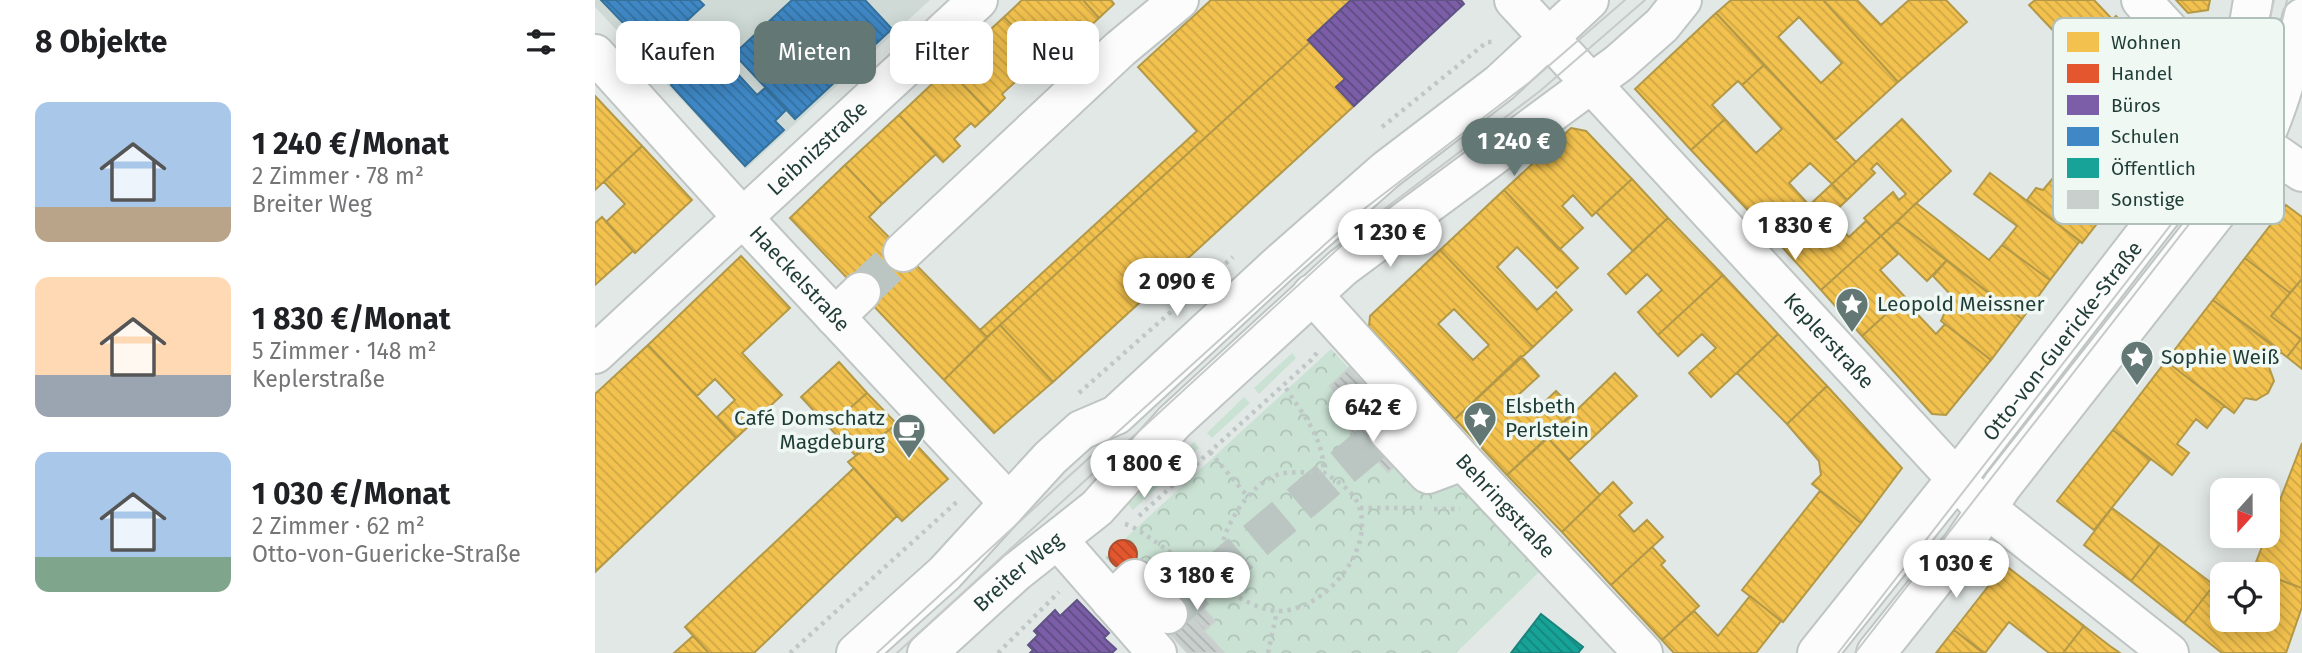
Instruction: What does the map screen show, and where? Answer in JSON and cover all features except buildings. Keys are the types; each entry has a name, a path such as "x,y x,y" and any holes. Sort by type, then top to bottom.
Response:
{"street":[{"name":"Leibnizstraße","path":"595,354 978,0"},
{"path":"903,252 1120,50 1179,0"},
{"name":"Keplerstraße","path":"1514,0 1971,494 2169,653"},
{"path":"856,653 945,573 1008,502 1081,430 1116,415 1278,265 1386,170 1500,83 1589,0"},
{"name":"Breiter Weg","path":"927,653 1009,578 1070,553 1097,508 1174,422 1343,267 1592,84 1653,34 1682,0"},
{"path":"2141,0 2158,18"},
{"name":"Otto-von-Guericke-Straße","path":"2253,0 2253,18"},
{"path":"2273,18 2280,0"},
{"name":"Otto-von-Guericke-Straße","path":"2284,87 2302,18"},
{"name":"Haeckelstraße","path":"595,54 743,218 848,305 1008,502"},
{"path":"2284,164 2302,172"},
{"name":"Otto-von-Guericke-Straße","path":"1817,653 1971,494 2157,224"},
{"path":"1846,653 2180,224"},
{"name":"Otto-von-Guericke-Straße","path":"1971,494 2002,486 2208,224"},
{"name":"Behringstraße","path":"1312,295 1643,653"},
{"path":"1387,429 1428,474 1463,461"},
{"name":"Otto-von-Guericke-Straße","path":"1876,653 1963,544 1971,494"},
{"path":"1070,553 1157,653"},
{"path":"1111,601 1135,579 1168,614"}],"path":[{"path":"1121,532 1311,360 1328,338"},
{"path":"1284,385 1321,447 1323,472"},
{"path":"1210,452 1248,497"},
{"path":"1132,527 1229,590 1251,603 1277,611 1318,599 1339,579 1354,554 1360,533 1360,508 1357,501 1338,481 1323,472 1282,473 1261,484 1230,522 1221,547 1221,569 1229,590"},
{"path":"790,653 963,497"},
{"name":"Breiter Weg","path":"997,653 1051,602 1070,553"},
{"path":"1268,653 1277,611"}],"shaded area":[{"path":"595,0 930,0 907,21 890,21 890,37 876,50 876,21 754,21 754,84 839,84 746,169 667,84 740,84 740,21 616,21 616,30 595,7"}],"green space":[{"path":"1331,349 1539,572 1456,653 1194,653 1105,557"},
{"path":"1292,353 1296,358 1259,394 1254,388"},
{"path":"1244,397 1250,403 1212,438 1207,433"},
{"path":"1194,442 1199,448 1133,510 1128,504"}],"tunnel":[{"path":"861,292 903,252"},
{"path":"1168,614 1387,430"}],"tram line":[{"path":"877,653 1364,209 1530,82 1625,0"},
{"path":"897,653 1366,223 1540,91 1645,0"},
{"path":"2269,18 2274,0"},
{"path":"2282,18 2287,0"},
{"path":"1838,653 2171,224"},
{"path":"1855,653 2189,224"}],"place":[{"name":"Leopold Meissner","path":"1852,334"},
{"name":"Sophie Weiß","path":"2137,387"},
{"name":"Elsbeth Perlstein","path":"1480,448"},
{"name":"Café Domschatz Magdeburg","path":"909,460"}]}
